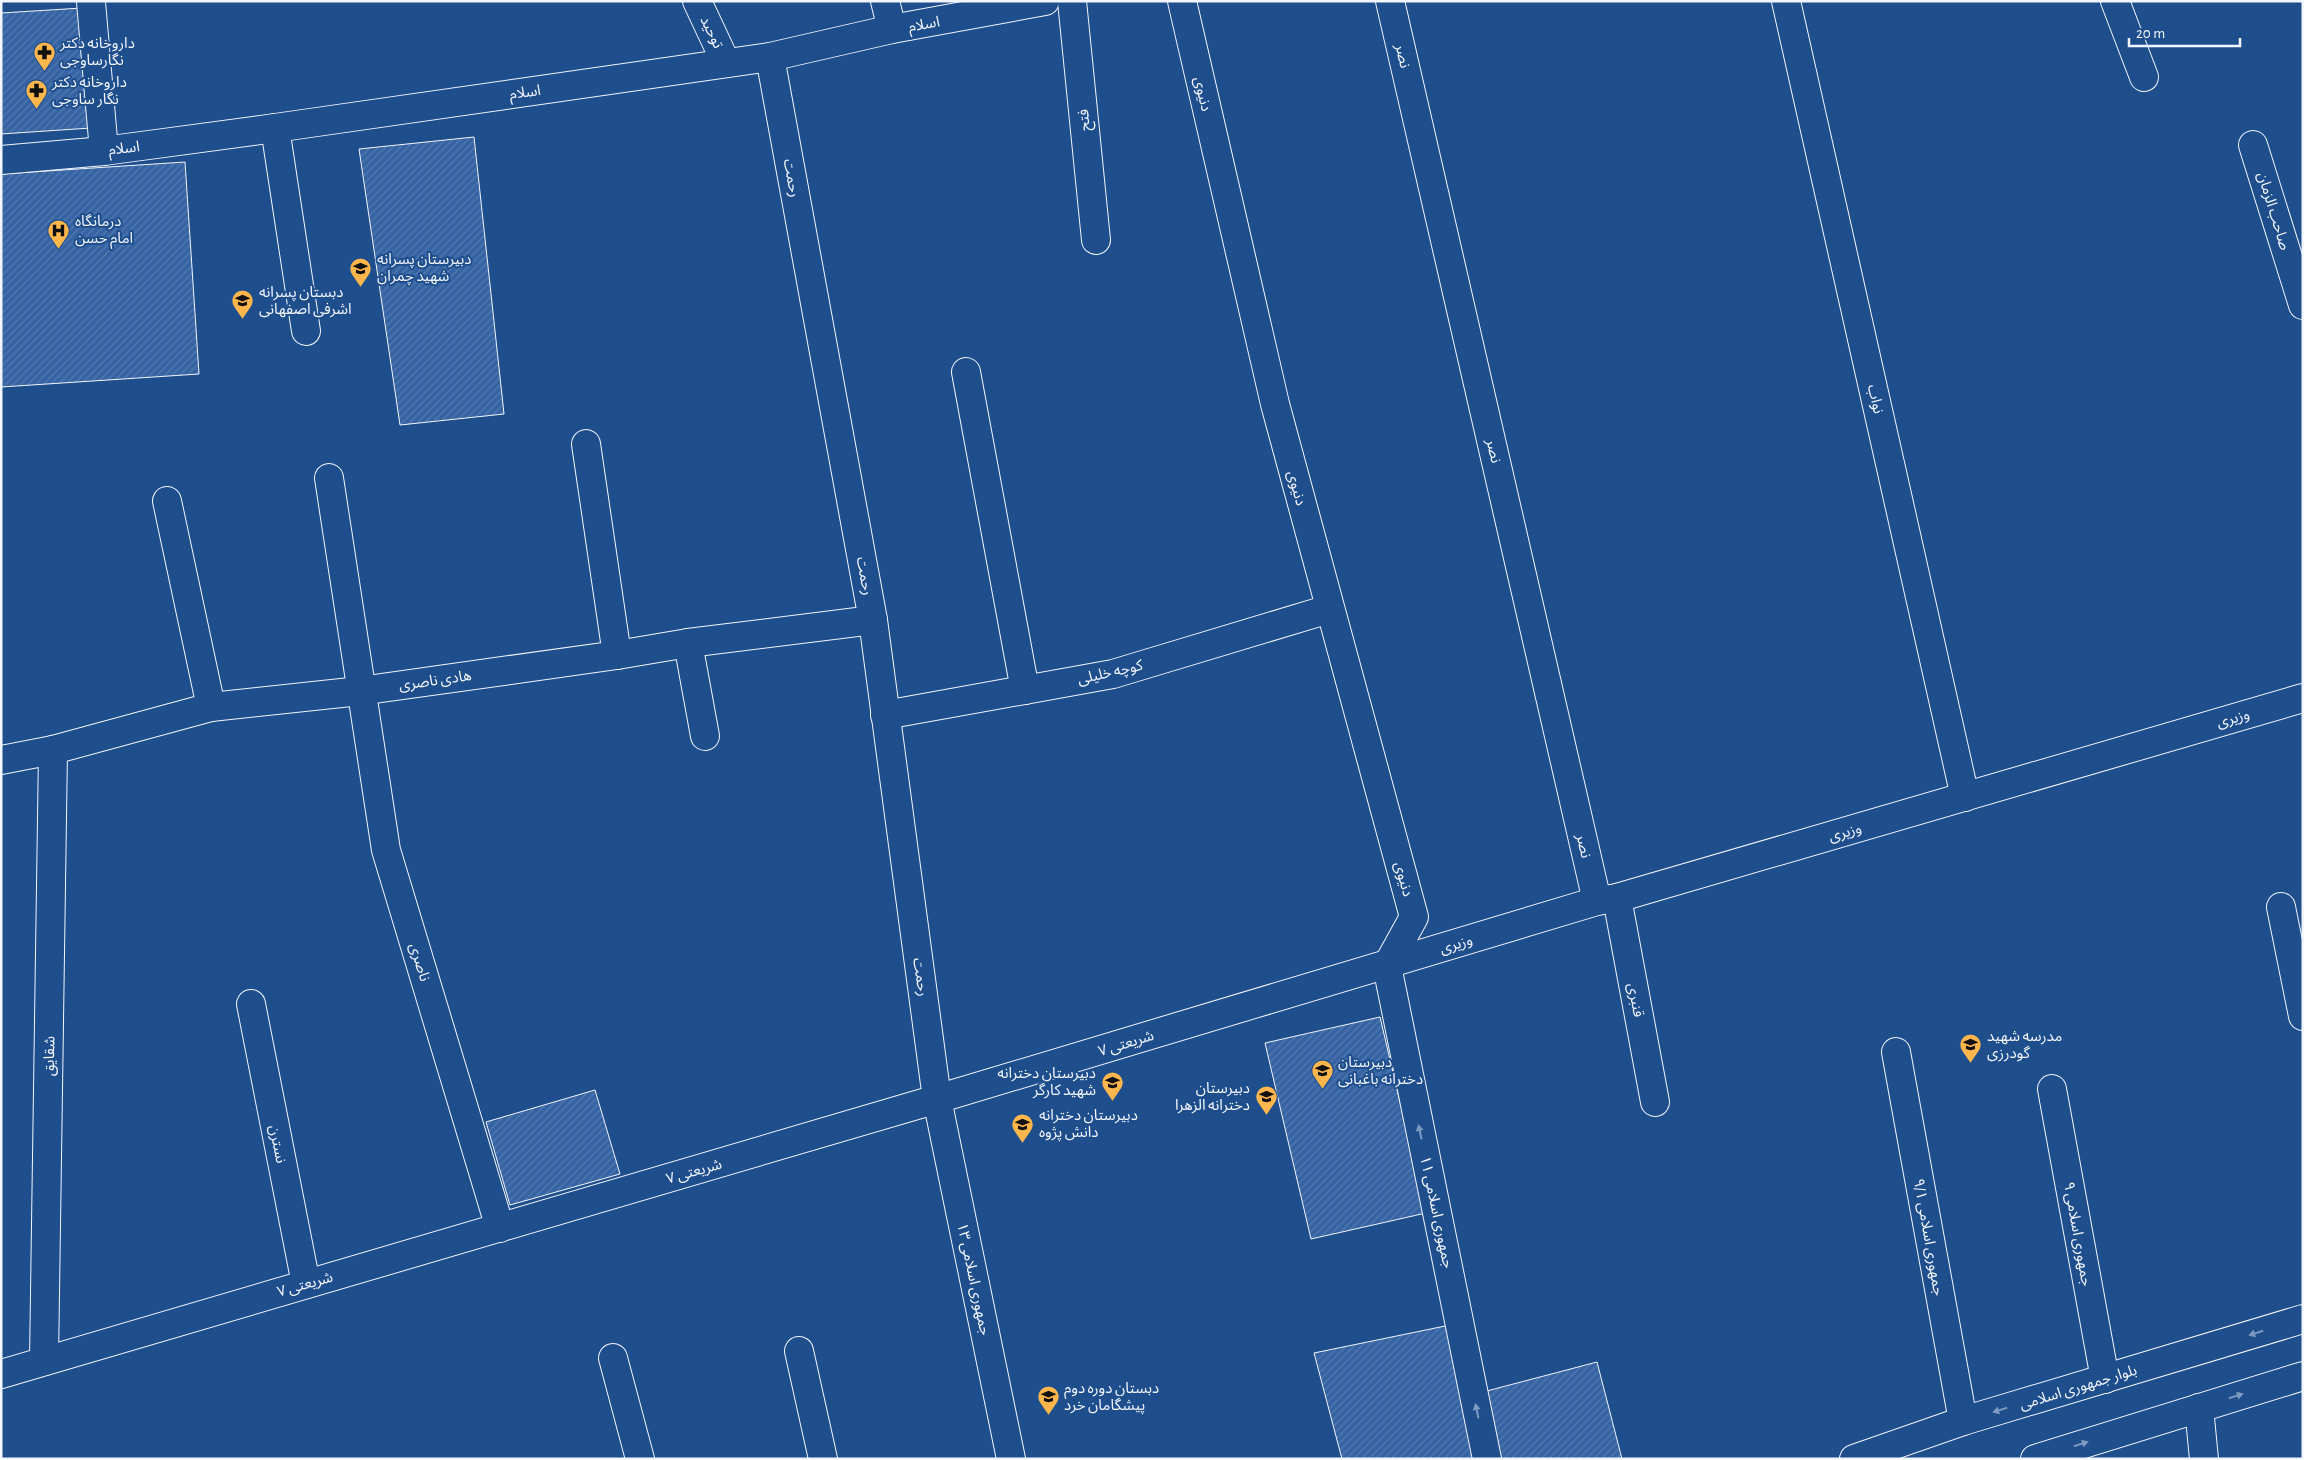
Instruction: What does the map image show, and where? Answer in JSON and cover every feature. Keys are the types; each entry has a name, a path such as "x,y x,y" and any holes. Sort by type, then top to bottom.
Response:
{"street":[{"name":"توحید","path":"697,1 726,63"},
{"path":"885,1 892,29"},
{"name":"اسلام","path":"1,160 104,151 770,57 892,29 1045,1"},
{"name":"فتح","path":"1072,1 1096,240"},
{"name":"دنیوی","path":"1182,1 1275,404 1414,917 1387,966"},
{"name":"نصر","path":"1390,1 1607,899"},
{"name":"نواب","path":"1786,1 1965,797"},
{"path":"2115,1 2144,77"},
{"path":"91,2 104,151"},
{"name":"رحمت","path":"770,57 873,620 937,1099"},
{"path":"275,128 306,331"},
{"name":"صاحب الزمان","path":"2253,145 2303,305"},
{"path":"966,372 1025,690"},
{"path":"586,444 617,655"},
{"name":"ناصری","path":"329,478 360,691 386,850 500,1228"},
{"path":"167,501 211,707"},
{"name":"کوچه خلیلی","path":"885,715 1113,674 1329,609"},
{"name":"هادی ناصری","path":"1,760 54,750 211,707 360,691 617,655 688,643 873,620"},
{"path":"688,643 705,736"},
{"name":"وزیری","path":"1387,966 1607,899 2303,698"},
{"name":"شقایق","path":"44,1361 54,750"},
{"name":"قنبری","path":"1607,899 1655,1102"},
{"path":"2281,907 2303,1016"},
{"name":"شریعتی ۷","path":"1,1374 1387,966"},
{"name":"جمهوری اسلامی ۱۱","path":"1387,966 1487,1459"},
{"name":"نسترن","path":"251,1004 306,1284"},
{"name":"جمهوری اسلامی ۹/۱","path":"1896,1052 1963,1422"},
{"name":"جمهوری اسلامی ۹","path":"2052,1089 2105,1379"},
{"name":"جمهوری اسلامی ۱۳","path":"937,1099 1011,1459"},
{"name":"بلوار جمهوری اسلامی","path":"1854,1459 1963,1422 2303,1319"},
{"path":"799,1351 823,1459"},
{"path":"613,1358 640,1459"},
{"path":"2035,1459 2303,1376"},
{"path":"2199,1408 2204,1459"}],"building":[{"name":"داروخانه دکتر نگارساوجی","path":"82,8 91,128 1,134 1,13"},
{"path":"474,137 504,414 400,425 359,149"},
{"path":"185,162 199,374 1,387 1,174"},
{"path":"1380,1017 1426,1213 1311,1239 1265,1043"},
{"path":"595,1090 620,1174 510,1205 486,1122"},
{"path":"1450,1325 1478,1459 1342,1459 1314,1353"},
{"path":"1597,1362 1622,1459 1501,1459 1483,1392"}],"place":[{"name":"داروخانه دکتر نگارساوجی","path":"44,71"},
{"name":"داروخانه دکتر نگار ساوجی","path":"36,110"},
{"name":"درمانگاه امام حسن","path":"59,249"},
{"name":"دبیرستان پسرانه شهید چمران","path":"361,287"},
{"name":"دبستان پسرانه اشرفی اصفهانی","path":"243,320"},
{"name":"مدرسه شهید گودرزی","path":"1971,1064"},
{"name":"دبیرستان دخترانه باغبانی","path":"1322,1090"},
{"name":"دبیرستان دخترانه شهید کارگر","path":"1112,1101"},
{"name":"دبیرستان دخترانه الزهرا","path":"1266,1116"},
{"name":"دبیرستان دخترانه دانش پژوه","path":"1023,1143"},
{"name":"دبستان دوره دوم پیشگامان خرد","path":"1048,1416"}]}
